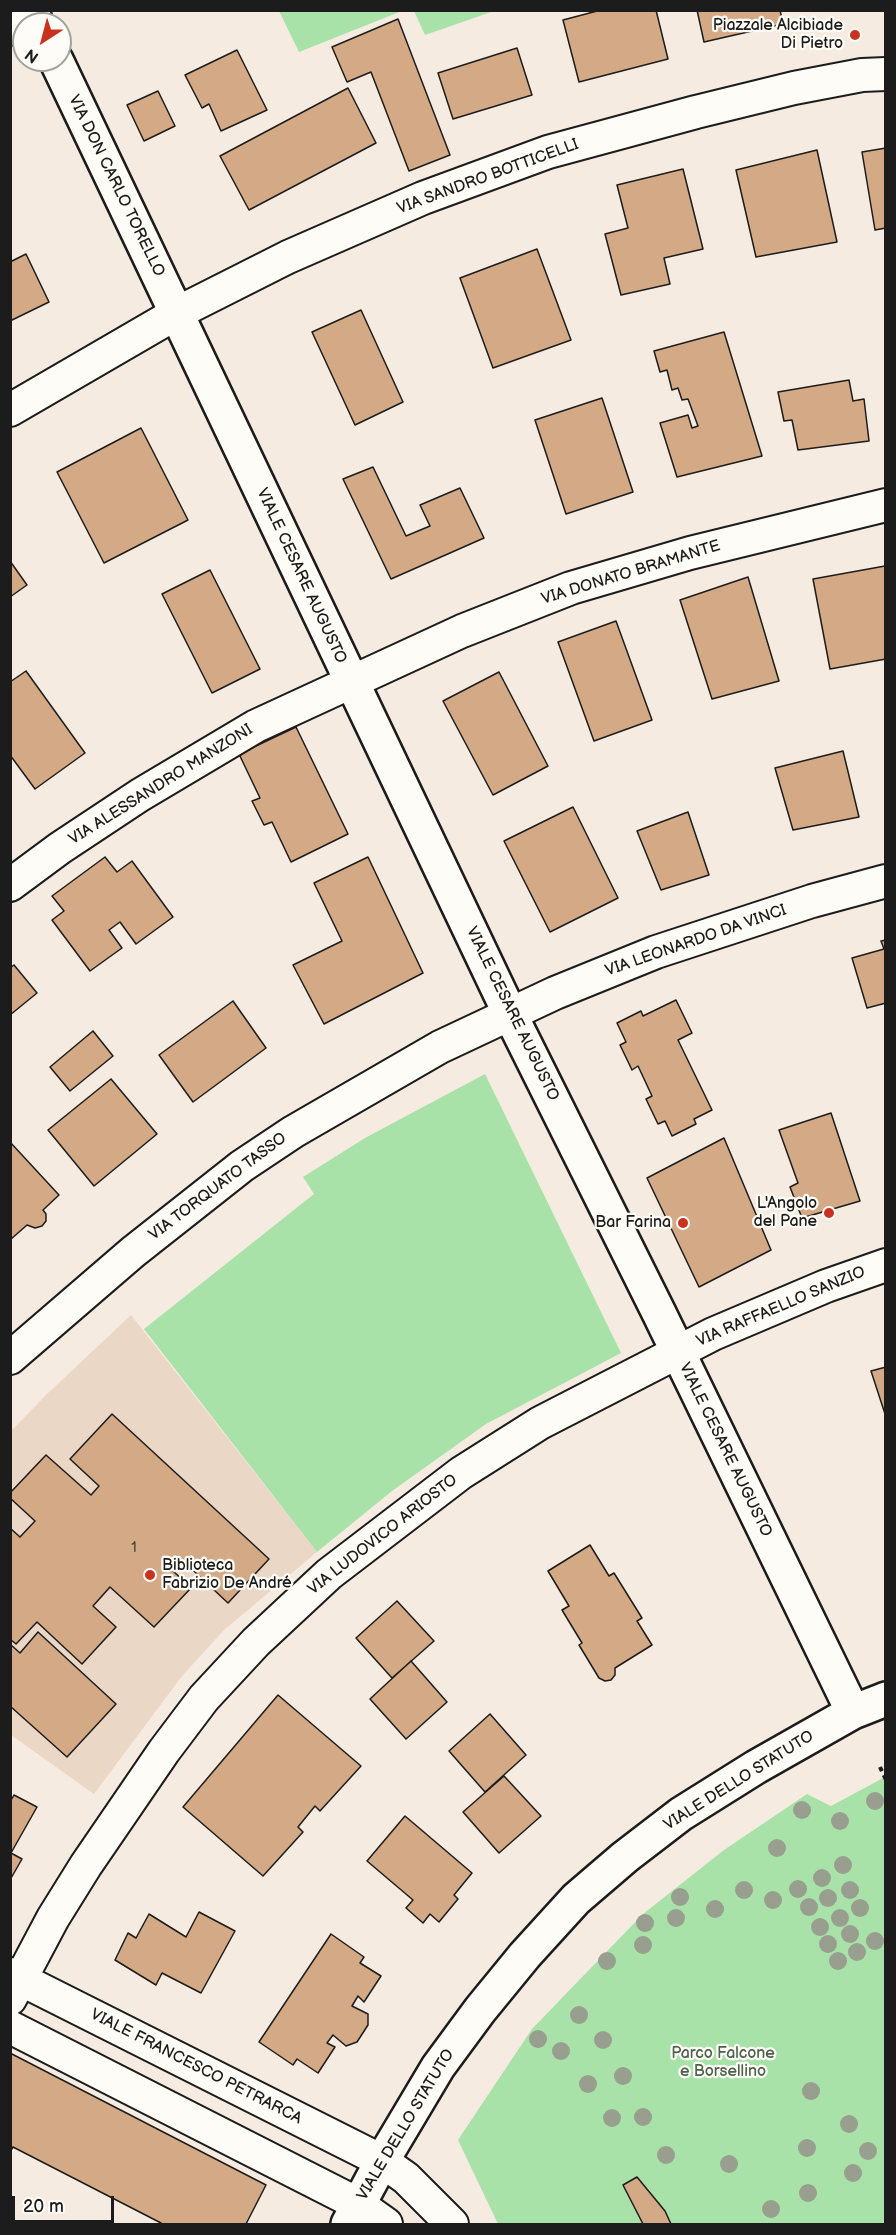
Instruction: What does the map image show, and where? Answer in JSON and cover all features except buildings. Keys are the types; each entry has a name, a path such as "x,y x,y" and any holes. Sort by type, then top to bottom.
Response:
{"main road":[{"name":"VIA DON CARLO TORELLO","path":"62,72 177,313"},
{"name":"VIALE CESARE AUGUSTO","path":"177,313 510,1014 853,1712"},
{"name":"VIALE DELLO STATUTO","path":"353,2215 432,2077 480,2010 525,1955 576,1899 625,1857 681,1814 756,1767 853,1712 885,1699"}],"street":[{"name":"VIA SANDRO BOTTICELLI","path":"10,410 177,313 288,258 423,198 548,152 696,112 794,88 862,75 885,74"},
{"name":"VIA DONATO BRAMANTE","path":"352,683 462,631 571,588 690,553 885,505"},
{"name":"VIA ALESSANDRO MANZONI","path":"10,885 88,828 188,765 256,726 352,683"},
{"name":"VIA LEONARDO DA VINCI","path":"510,1014 656,952 812,901 885,881"},
{"name":"VIA TORQUATO TASSO","path":"10,1358 133,1252 242,1166 311,1121 440,1047 510,1014"},
{"name":"VIA RAFFAELLO SANZIO","path":"677,1351 826,1286 885,1265"},
{"name":"VIA LUDOVICO ARIOSTO","path":"14,1984 86,1865 158,1760 204,1698 256,1642 329,1575 461,1473 540,1423 677,1351"},
{"name":"VIALE FRANCESCO PETRARCA","path":"14,1984 382,2161 406,2178 452,2224"},
{"path":"10,2027 353,2215 386,2224"}],"path":[{"path":"879,1767 885,1780"}],"shaded area":[{"path":"131,1315 317,1552 224,1630 182,1676 94,1794 11,1735 11,1431"}],"green space":[{"path":"279,11 402,11 299,52"},
{"path":"414,11 494,11 425,35"},
{"path":"485,1074 621,1353 486,1424 392,1491 317,1552 144,1329 314,1194 303,1177 365,1138"},
{"name":"Parco Falcone e Borsellino","path":"885,1777 885,2224 498,2224 458,2140 532,2029 643,1914 724,1850 807,1794 831,1806"}],"place":[{"name":"Piazzale Alcibiade Di Pietro","path":"855,35"},
{"name":"L'Angolo del Pane","path":"829,1213"},
{"name":"Bar Farina","path":"683,1223"},
{"name":"Biblioteca Fabrizio De André","path":"150,1575"}]}
